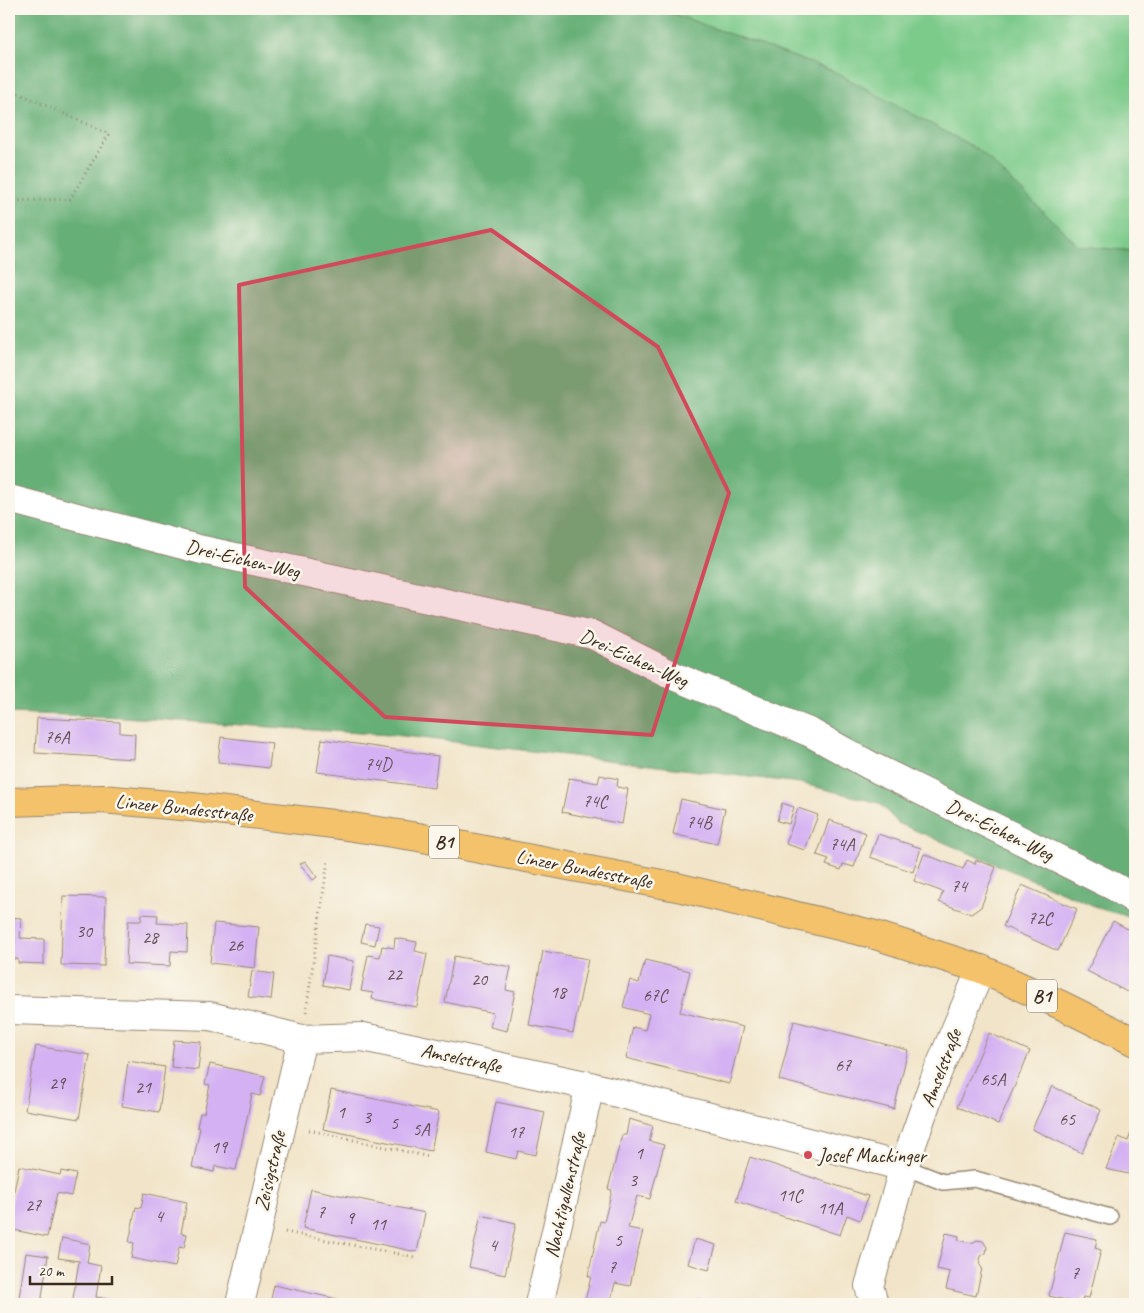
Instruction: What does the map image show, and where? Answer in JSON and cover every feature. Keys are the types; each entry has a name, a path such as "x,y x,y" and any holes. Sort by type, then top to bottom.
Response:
{"main road":[{"name":"Linzer Bundesstraße","path":"9,802 102,800 192,807 333,824 418,837 677,887 872,934 980,969 1061,1005 1135,1042"}],"street":[{"name":"Drei-Eichen-Weg","path":"9,499 198,549 593,635 676,677 811,732 871,766 1116,887 1135,900"},
{"name":"Amselstraße","path":"874,1304 869,1286 904,1167 934,1078 980,969"},
{"name":"Amselstraße","path":"9,1010 210,1016 302,1039 363,1037 590,1086 904,1167"},
{"name":"Zeisigstraße","path":"240,1304 302,1039"},
{"name":"Nachtigallenstraße","path":"539,1304 590,1086"}],"lane":[{"path":"904,1167 943,1182 975,1179 1110,1217"}],"path":[{"path":"9,89 109,134 70,199 9,201"},
{"path":"302,1039 328,860"},
{"path":"281,1124 430,1157"},
{"path":"258,1226 415,1258"}],"highlighted area":[{"path":"491,230 658,347 729,493 652,735 385,717 245,587 239,285"}],"green space":[{"path":"9,9 660,9 833,71 979,150 1079,246 1135,251 1135,918 1104,910 898,823 879,803 800,783 404,736 122,717 9,713"},
{"path":"660,9 1135,9 1135,251 1079,246 979,150 833,71"}],"building":[{"path":"37,718 120,722 120,733 135,734 134,759 35,753"},
{"path":"221,737 272,743 269,768 218,762"},
{"path":"322,739 438,756 434,788 317,772"},
{"path":"600,775 618,779 617,787 628,789 622,824 562,812 569,778 598,783"},
{"path":"681,799 725,809 717,844 673,834"},
{"path":"782,803 794,807 789,824 777,821"},
{"path":"798,808 818,815 805,850 786,844"},
{"path":"829,820 866,833 854,867 843,864 841,870 826,865 829,859 817,855"},
{"path":"878,834 921,848 913,872 870,857"},
{"path":"924,854 963,869 967,860 975,864 976,860 996,867 981,907 971,914 939,902 943,892 914,881"},
{"path":"305,861 317,877 313,880 300,864"},
{"path":"1022,885 1077,909 1058,951 1003,926"},
{"path":"63,896 106,897 104,966 61,965"},
{"path":"142,914 158,915 157,923 188,925 187,952 171,951 170,966 126,964 128,921 141,921"},
{"path":"9,917 21,918 20,938 44,939 44,964 18,963 18,959 9,959"},
{"path":"1113,921 1135,933 1135,976 1127,992 1087,971"},
{"path":"214,923 259,927 255,968 210,963"},
{"path":"365,924 379,926 375,945 361,942"},
{"path":"395,938 417,942 415,951 427,954 417,1007 372,999 373,993 361,991 368,955 380,957 382,946 394,948"},
{"path":"543,951 588,959 573,1033 529,1025"},
{"path":"327,956 354,961 349,990 323,985"},
{"path":"454,956 511,967 506,990 515,992 507,1031 490,1027 493,1013 445,1002"},
{"path":"645,960 690,971 680,1012 743,1027 729,1084 626,1058 633,1027 645,1030 649,1014 623,1007 630,980 639,983"},
{"path":"252,971 274,974 271,1000 248,997"},
{"path":"794,1021 908,1050 894,1109 779,1080"},
{"path":"989,1033 1030,1051 998,1124 957,1107"},
{"path":"174,1040 201,1042 198,1070 171,1067"},
{"path":"36,1046 90,1055 79,1119 25,1110"},
{"path":"128,1061 165,1067 159,1112 122,1106"},
{"path":"210,1064 265,1076 260,1096 252,1094 236,1170 215,1166 214,1172 192,1167 200,1128 197,1127 200,1113 204,1113 210,1085 205,1084"},
{"path":"1052,1086 1101,1110 1082,1153 1032,1129"},
{"path":"331,1090 439,1112 431,1151 323,1129"},
{"path":"496,1102 545,1112 536,1155 518,1151 516,1159 486,1152"},
{"path":"629,1119 653,1126 649,1141 664,1145 650,1199 637,1196 628,1228 643,1231 630,1286 615,1283 610,1304 584,1304 591,1277 588,1276 600,1221 604,1222 612,1190 608,1189 622,1135 626,1135"},
{"path":"1135,1123 1135,1170 1133,1175 1106,1169 1119,1137 1128,1141"},
{"path":"750,1157 868,1196 860,1220 847,1215 840,1235 736,1201"},
{"path":"19,1166 60,1175 61,1171 76,1174 71,1196 57,1193 47,1237 9,1229 9,1216"},
{"path":"311,1189 425,1213 417,1252 303,1228"},
{"path":"144,1193 187,1202 181,1233 187,1234 184,1248 179,1247 175,1267 131,1258 134,1243 129,1242 136,1207 141,1208"},
{"path":"481,1215 516,1223 505,1275 469,1267"},
{"path":"1065,1232 1097,1239 1095,1248 1101,1250 1089,1298 1083,1297 1081,1304 1049,1296"},
{"path":"946,1233 959,1236 958,1240 972,1243 977,1240 983,1241 987,1247 986,1253 981,1256 979,1264 982,1268 976,1296 946,1289 950,1272 937,1269"},
{"path":"62,1238 90,1244 87,1263 101,1266 96,1297 124,1302 124,1304 72,1304 79,1261 58,1258"},
{"path":"695,1239 716,1245 709,1270 688,1264"},
{"path":"26,1253 48,1256 41,1304 18,1304"},
{"path":"274,1285 355,1303 355,1304 270,1304"},
{"path":"698,1299 712,1304 696,1304"}],"place":[{"name":"Josef Mackinger","path":"808,1155"}]}
